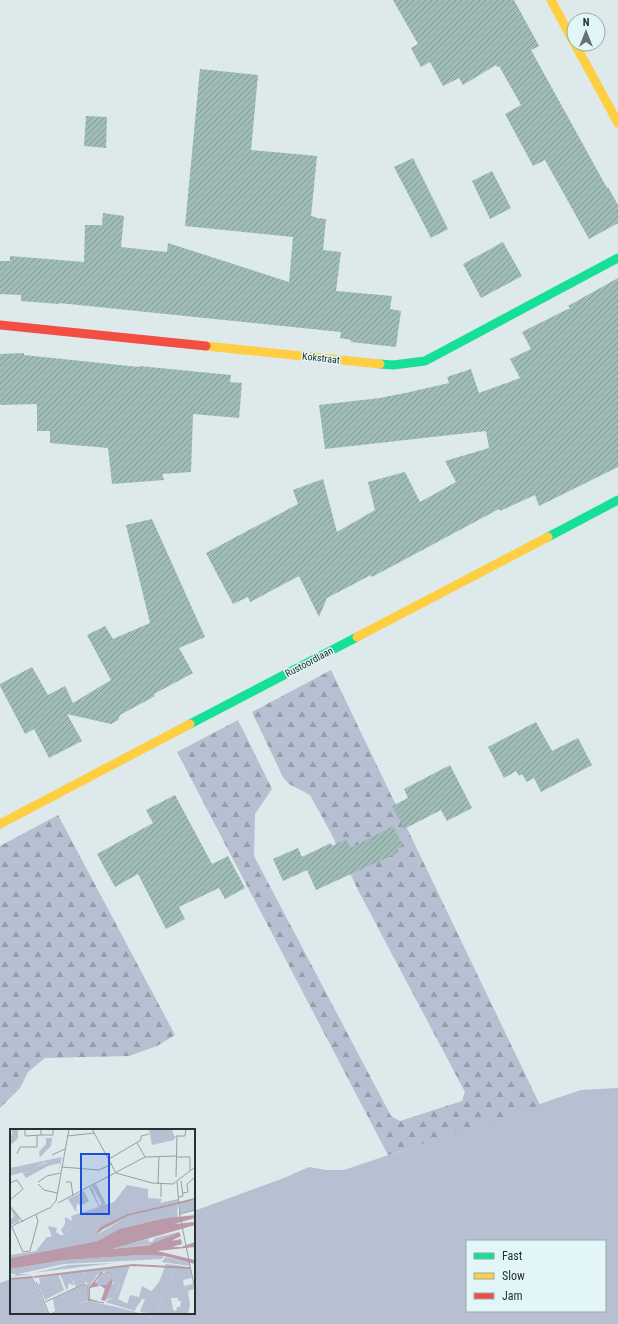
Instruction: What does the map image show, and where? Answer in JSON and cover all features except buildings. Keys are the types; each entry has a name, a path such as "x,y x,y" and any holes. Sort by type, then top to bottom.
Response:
{"street":[{"path":"551,0 566,29"},
{"path":"578,52 618,123"},
{"name":"Kokstraat","path":"0,324 393,365 424,361 618,258"},
{"name":"Rustoordlaan","path":"0,824 618,500"}],"green space":[{"path":"331,670 540,1105 388,1155 177,752 238,720 272,789 255,814 254,856 391,1116 400,1121 462,1101 465,1092 358,890 333,837 310,795 289,784 283,777 252,712"},
{"path":"58,815 175,1035 157,1046 129,1056 45,1058 28,1072 20,1088 0,1108 0,846"},
{"path":"618,1088 618,1324 0,1324 0,1283 10,1279 10,1314 195,1314 195,1211 284,1178 309,1167 326,1170 344,1170 581,1090"}],"traffic: fast":[{"path":"380,364 393,365 425,361 618,258"},
{"path":"548,537 618,500"},
{"path":"190,724 357,637"}],"traffic: slow":[{"path":"551,0 566,28"},
{"path":"579,52 618,123"},
{"path":"206,346 380,364"},
{"path":"357,637 548,537"},
{"path":"0,824 190,724"}],"traffic: jam":[{"path":"0,325 206,346"}]}
